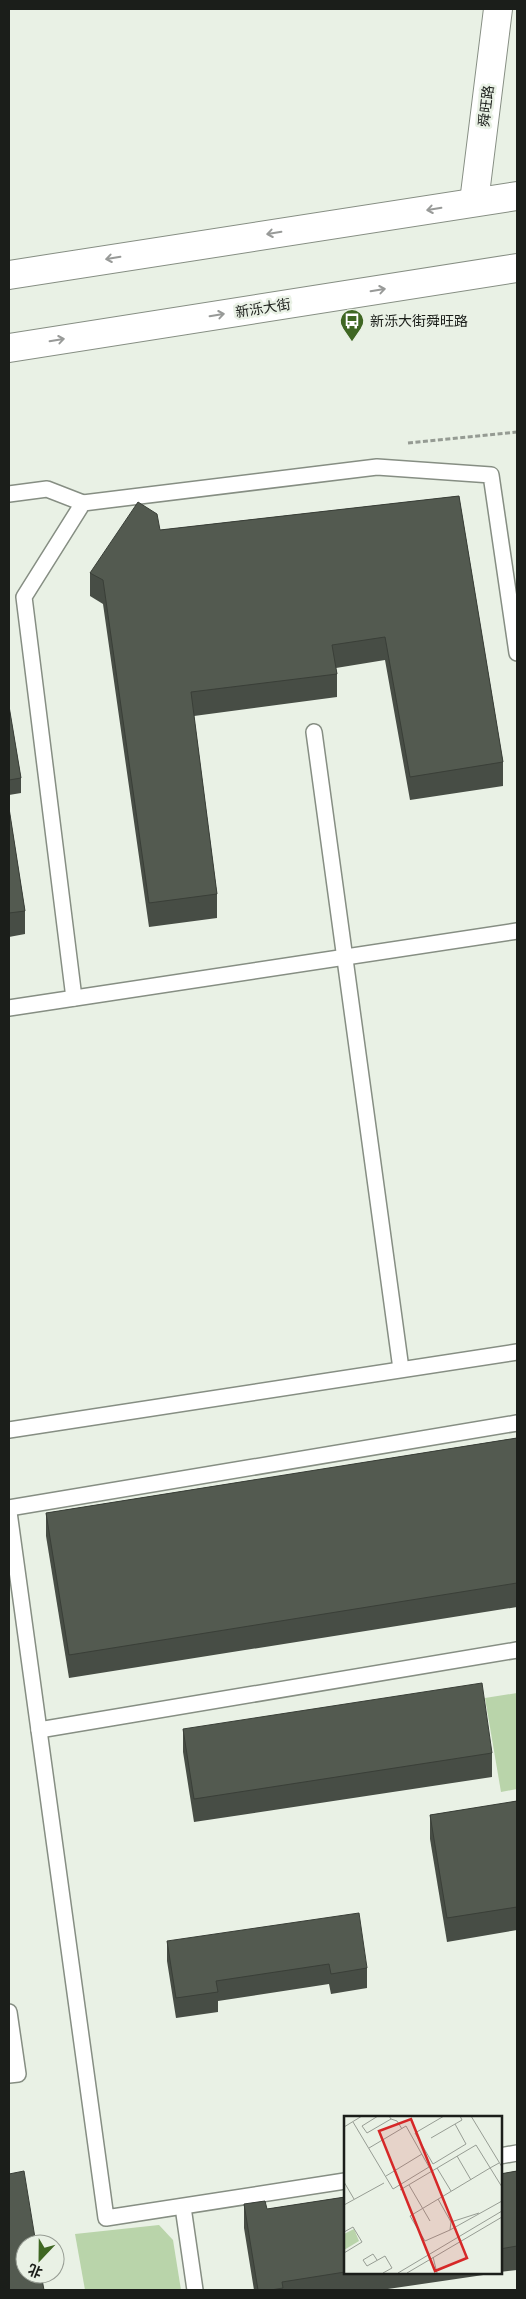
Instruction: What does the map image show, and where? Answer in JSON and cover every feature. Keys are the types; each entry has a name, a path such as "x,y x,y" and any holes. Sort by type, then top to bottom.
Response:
{"main road":[{"name":"舜旺路","path":"474,202 498,9"},
{"path":"9,275 517,196"},
{"name":"新泺大街","path":"9,348 517,268"}],"lane":[{"path":"9,494 48,489 83,503 377,467 491,475 517,653"},
{"path":"74,998 16,597 83,503"},
{"path":"314,732 401,1369"},
{"path":"9,1008 517,931"},
{"path":"9,1430 517,1352"},
{"path":"344,2181 106,2218 9,1510 517,1422"},
{"path":"39,1730 517,1650"},
{"path":"9,2012 18,2074 9,2075"},
{"path":"501,2156 517,2153"},
{"path":"183,2206 195,2290"}],"path":[{"path":"377,467 406,443 517,432"}],"green space":[{"path":"517,1693 517,1789 501,1792 485,1698"},
{"path":"159,2225 173,2240 181,2290 85,2290 75,2234"}],"building":[{"path":"459,496 503,762 410,777 385,637 332,645 337,674 191,692 217,894 149,903 103,580 90,573 138,502 157,514 160,530"},
{"path":"9,706 21,778 9,780"},
{"path":"9,808 25,911 9,913"},
{"path":"517,1438 517,1583 69,1655 46,1513"},
{"path":"482,1683 492,1753 194,1799 183,1729"},
{"path":"517,1801 517,1907 447,1918 430,1815"},
{"path":"359,1913 367,1968 331,1974 329,1964 216,1981 218,1992 176,1998 167,1941"},
{"path":"24,2171 34,2234 15,2234 15,2284 43,2284 44,2290 9,2290 9,2174"},
{"path":"517,2171 517,2246 501,2249 501,2174"},
{"path":"344,2197 344,2272 282,2282 283,2288 258,2290 244,2204 265,2201 267,2209"}],"place":[{"name":"新泺大街舜旺路","path":"352,342"}]}
